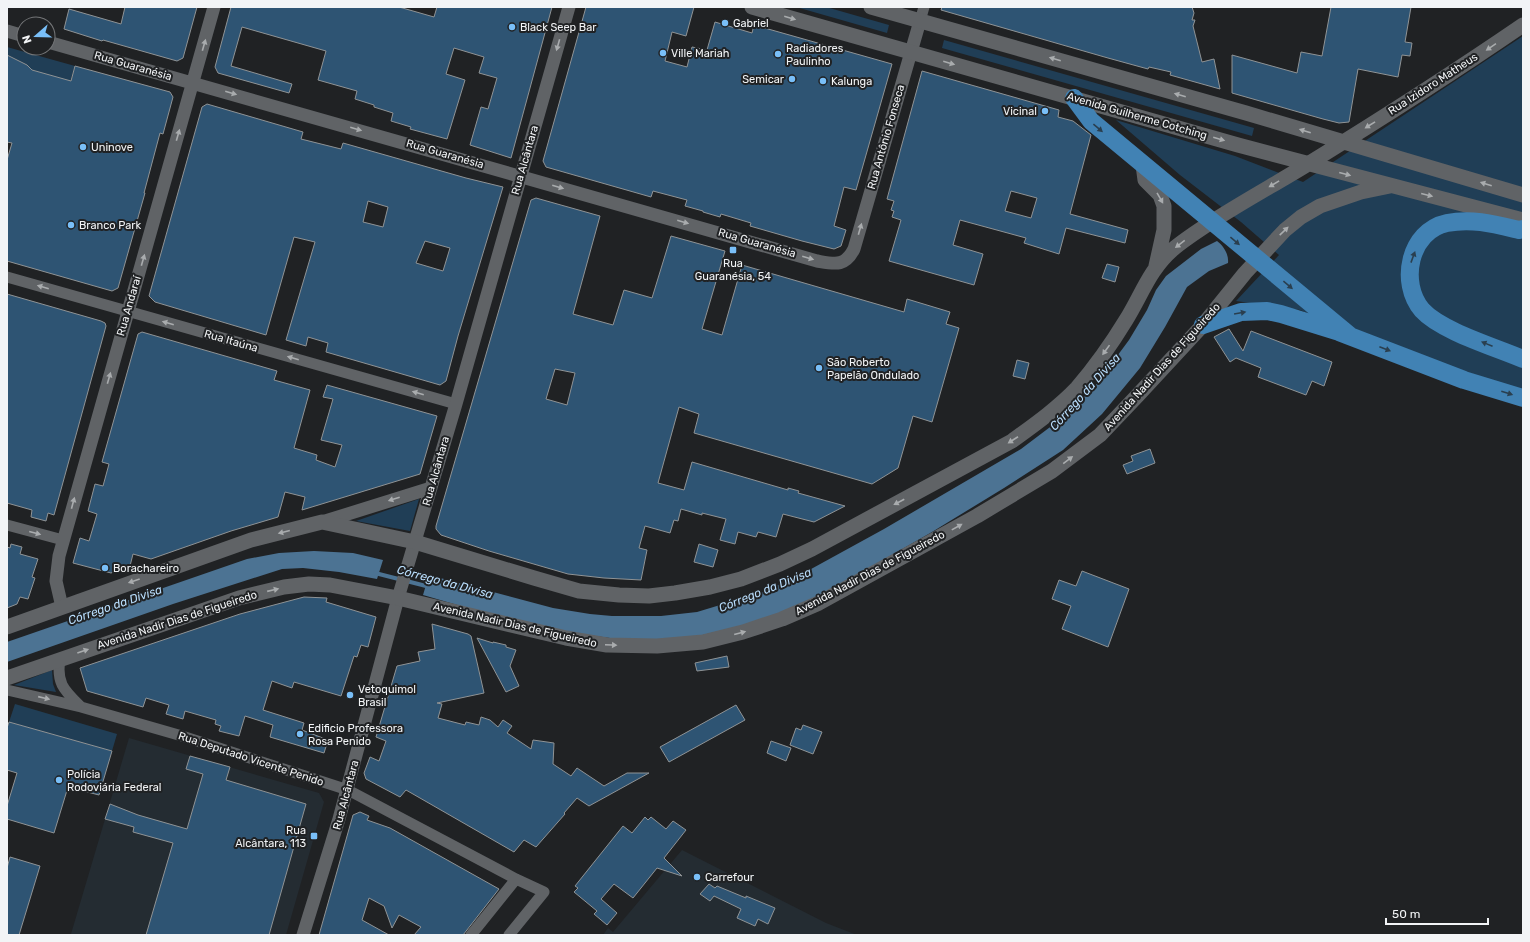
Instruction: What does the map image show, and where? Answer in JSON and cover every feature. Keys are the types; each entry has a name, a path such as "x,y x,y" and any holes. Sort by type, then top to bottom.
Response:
{"highway":[{"path":"1074,98 1090,121 1348,335"},
{"path":"1523,229 1518,230 1484,222 1463,221 1445,224 1431,230 1418,243 1411,261 1409,277 1412,294 1422,310 1440,325 1523,358"},
{"path":"1203,325 1241,312 1267,311 1281,314 1348,335 1464,380 1523,398"}],"main road":[{"name":"Avenida Guilherme Cotching","path":"752,7 1308,164 1523,220"},
{"path":"871,7 922,14 1523,195"},
{"name":"Rua Izidoro Matheus","path":"1308,164 1469,62 1523,25"},
{"path":"7,627 251,540 322,522 415,542 579,591 649,596 675,594 741,579 780,564 812,549 1012,441 1036,424 1076,388 1126,319 1155,268 1171,251 1233,208 1308,164"},
{"path":"1143,165 1145,180 1160,195 1164,206 1164,230 1155,268"},
{"name":"Avenida Nadir Dias de Figueiredo","path":"7,678 239,598 284,587 309,584 400,592 566,638 607,645 657,646 703,642 743,632 782,619 818,603 977,516 1052,471 1100,435 1203,325 1234,286 1285,230 1301,217 1320,206 1361,192 1390,186"}],"street":[{"name":"Rua Andaraí","path":"62,607 56,580 63,540 214,7"},
{"name":"Rua Alcântara","path":"304,935 333,843 400,592 456,404 569,7"},
{"name":"Rua Antônio Fonseca","path":"842,263 850,257 854,248 922,14"},
{"name":"Rua Guaranésia","path":"56,44 817,261 842,263"},
{"name":"Rua Itaúna","path":"7,277 456,404"},
{"path":"322,522 431,488"},
{"path":"7,526 63,540"},
{"path":"60,659 58,671 62,686 81,707"},
{"name":"Rua Deputado Vicente Penido","path":"7,690 81,707 182,736 348,790 516,879 544,892 509,935"},
{"path":"471,935 516,879"}],"shaded area":[{"path":"796,7 826,7 889,25 887,33"},
{"path":"1523,36 1523,391 1358,335 1300,310 1236,301 1279,255 1241,222 1180,175 1116,120 1235,156 1303,182"},
{"path":"944,40 1254,128 1252,136 942,48"},
{"path":"7,47 16,50 16,56 39,56 75,66 70,82 32,70 27,65 7,55"},
{"path":"419,499 410,531 356,521"},
{"path":"52,670 53,684 56,692 14,685"},
{"path":"15,704 117,734 112,751 9,722"},
{"path":"129,738 319,793 324,802 286,935 71,934"},
{"name":"Carrefour","path":"682,850 826,923 857,935 603,935 608,928 613,932"}],"water":[{"path":"1217,241 1226,251 1228,263 1209,271 1187,287 1140,368 1102,414 1063,450 932,532 813,600 757,622 682,640 632,641 537,628 423,595 429,575 553,608 612,616 661,616 697,612 763,592 802,574 884,529 1021,449 1066,415 1095,386 1129,340 1147,310 1156,290 1166,276 1201,249"},
{"path":"314,551 353,553 383,560 377,579 339,572 303,568 282,569 173,604 7,662 7,642 247,559 279,553"}],"building":[{"path":"125,7 197,7 183,58 177,61 64,29 69,9 121,24"},
{"path":"231,7 399,7 434,17 437,7 552,7 511,158 470,145 481,107 488,109 497,78 479,73 484,57 454,48 446,74 465,80 447,139 410,129 411,127 391,121 393,113 355,99 357,91 318,80 326,51 242,27 231,66 292,84 289,93 218,73 215,67"},
{"path":"586,7 694,7 686,36 672,32 665,61 687,67 692,47 707,50 715,22 752,33 754,25 892,64 856,190 844,187 834,226 846,230 841,246 834,249 802,241 750,226 751,223 721,214 720,217 685,206 687,200 653,191 651,197 546,167 543,161"},
{"path":"942,7 1192,7 1194,13 1192,20 1195,20 1193,26 1202,62 1214,59 1220,89 1170,75 1171,72 1149,67 1148,69 941,10"},
{"path":"1331,7 1411,7 1405,42 1412,43 1410,56 1402,55 1398,77 1358,69 1349,122 1339,123 1232,93 1232,55 1297,73 1301,52 1322,56"},
{"path":"7,55 27,65 32,70 71,81 75,66 170,92 173,97 163,134 160,133 145,193 118,288 112,291 7,261 7,160 12,143 7,142"},
{"path":"922,71 1059,110 1058,117 1073,121 1091,135 1070,214 1128,230 1125,243 1066,228 1059,254 1024,243 1026,238 960,220 953,245 983,254 974,285 889,261 901,220 892,217 894,211 891,210 894,201 887,199","holes":["1011,191 1037,198 1031,218 1005,211"]},
{"path":"207,104 303,132 301,139 341,149 343,143 503,187 446,381 440,385 326,352 328,343 308,337 306,346 286,340 315,242 294,237 266,335 155,302 149,296 202,107","holes":["368,201 388,207 383,227 363,222","425,241 450,248 443,271 416,263"]},
{"path":"536,198 600,216 573,314 613,325 624,290 652,298 671,236 725,251 702,329 722,335 742,265 904,312 907,299 950,312 946,324 959,328 932,422 913,416 898,468 872,484 694,433 699,414 679,407 658,483 684,490 692,462 788,490 788,488 799,491 798,493 845,506 814,522 783,514 776,537 758,532 756,537 738,532 735,544 720,540 726,519 702,513 702,515 681,509 678,521 674,520 670,533 645,526 639,548 647,550 641,580 568,574 489,551 441,535 436,529 436,526 531,200","holes":["555,369 575,373 567,405 546,399"]},
{"path":"1107,264 1119,267 1115,282 1102,278"},
{"path":"7,294 101,321 105,323 106,326 54,515 48,513 46,521 31,517 32,510 7,503"},
{"path":"1229,329 1243,351 1251,331 1332,362 1324,386 1312,381 1306,395 1258,377 1261,368 1236,358 1230,362 1214,337"},
{"path":"142,332 277,371 274,380 310,390 294,448 317,455 316,460 335,467 342,445 321,440 333,399 323,397 327,385 437,416 420,474 302,510 305,497 285,492 278,517 231,531 151,559 133,554 130,566 111,573 73,563 80,538 89,541 97,514 88,511 95,484 103,486 109,464 102,462 138,334"},
{"path":"1017,360 1029,363 1025,379 1013,376"},
{"path":"1150,449 1155,463 1127,474 1123,465 1133,461 1131,456"},
{"path":"11,544 22,547 20,554 38,559 32,577 35,578 28,599 20,597 17,604 7,608 7,547 10,548"},
{"path":"699,544 718,550 713,567 694,562"},
{"path":"1082,571 1129,589 1108,647 1062,629 1071,606 1052,599 1059,580 1076,586"},
{"path":"304,597 327,598 326,602 376,617 368,647 361,645 357,657 354,656 341,696 294,682 292,688 272,681 263,710 304,723 302,730 328,740 324,753 270,737 273,725 245,716 239,736 219,731 221,726 215,724 216,720 185,711 183,719 166,714 169,705 146,698 143,707 87,691 80,668 240,614"},
{"path":"432,624 471,636 484,693 437,703 442,704 438,718 465,725 466,722 479,725 481,717 490,720 498,727 503,720 512,726 507,733 531,749 533,740 554,743 553,764 571,776 577,768 604,786 627,773 649,773 589,806 577,798 536,847 524,840 514,852 406,790 400,797 366,779 364,773 370,757 379,761 386,741 376,737 397,666 420,661 418,652 435,649"},
{"path":"477,638 506,645 506,647 516,650 510,666 519,686 506,692"},
{"path":"727,656 729,667 697,671 695,663"},
{"path":"736,705 745,720 669,762 660,747"},
{"name":"Polícia Rodoviária Federal","path":"9,722 112,751 99,795 68,787 54,833 7,819 7,806 17,773 7,770 7,728"},
{"path":"803,725 822,732 813,754 790,745 796,728 801,730"},
{"path":"771,741 791,748 786,761 767,753"},
{"path":"190,756 230,767 226,780 306,804 269,935 146,935 173,843 133,832 134,827 105,819 110,804 138,815 187,829 203,774 186,769"},
{"path":"360,812 369,816 367,820 390,828 499,889 463,935 414,935 421,927 399,915 392,928 384,906 369,898 362,920 389,935 319,935 353,815"},
{"path":"645,817 648,820 651,817 666,829 673,821 686,830 664,858 682,876 657,868 633,898 614,884 601,899 617,913 607,925 594,914 597,911 574,892 578,888 575,886 623,826 632,833"},
{"path":"10,857 40,866 19,935 7,935 7,868"},
{"path":"709,884 715,888 717,886 775,908 768,924 758,919 755,926 737,918 741,909 714,896 710,901 700,894"}],"waterway":[{"name":"Córrego da Divisa","path":"375,573 430,587"}],"place":[{"name":"Gabriel","path":"725,23"},
{"name":"Black Seep Bar","path":"512,27"},
{"name":"Ville Mariah","path":"663,53"},
{"name":"Radiadores Paulinho","path":"778,54"},
{"name":"Semicar","path":"792,79"},
{"name":"Kalunga","path":"823,81"},
{"name":"Vicinal","path":"1045,111"},
{"name":"Uninove","path":"83,147"},
{"name":"Branco Park","path":"71,225"},
{"name":"Rua Guaranésia, 54","path":"733,250"},
{"name":"São Roberto Papelão Ondulado","path":"819,368"},
{"name":"Borachareiro","path":"105,568"},
{"name":"Vetoquimol Brasil","path":"350,695"},
{"name":"Edificio Professora Rosa Penido","path":"300,734"},
{"name":"Polícia Rodoviária Federal","path":"59,780"},
{"name":"Rua Alcântara, 113","path":"314,836"},
{"name":"Carrefour","path":"697,877"}]}
